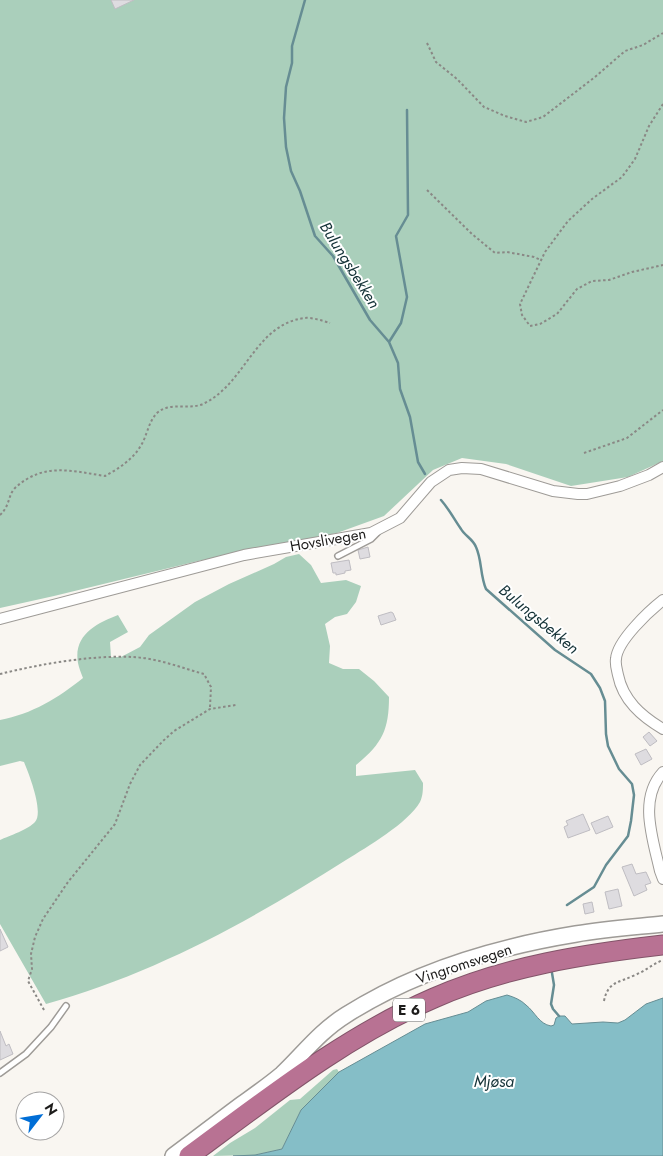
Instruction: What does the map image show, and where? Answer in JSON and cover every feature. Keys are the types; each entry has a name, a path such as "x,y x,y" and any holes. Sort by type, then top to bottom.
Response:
{"highway":[{"name":"E 6","path":"190,1156 334,1051 374,1027 435,998 482,980 564,959 663,945"}],"main road":[{"name":"Vingromsvegen","path":"173,1156 275,1079 330,1026 344,1016 392,990 424,975 488,953 579,934 663,924"}],"street":[{"name":"Hovslivegen","path":"0,619 244,555 378,531 400,518 430,482 449,470 462,468 481,470 553,491 587,494 620,486 649,475 663,467"},
{"path":"663,600 649,611 636,626 618,650 616,658 621,688 628,700 663,729"},
{"path":"663,772 653,787 648,811 649,823 663,879"}],"lane":[{"path":"338,556 371,539 378,531"},
{"path":"0,1073 26,1054 66,1006"}],"path":[{"path":"427,43 436,62 457,78 484,107 526,122 544,116 595,77 625,51 643,45 663,32"},
{"path":"663,104 649,126 635,160 622,177 592,199 568,221 545,252 520,304 522,315 530,326 540,324 557,314 577,289 592,281 608,280 663,265"},
{"path":"427,190 472,234 495,253 507,252 541,260"},
{"path":"0,515 6,509 13,489 44,471 64,470 105,476 120,467 140,448 154,416 159,411 172,407 203,405 211,400 231,382 263,339 283,324 306,317 330,323"},
{"path":"584,453 627,438 663,410"},
{"path":"0,674 86,659 134,657 170,664 204,674 211,688 210,708"},
{"path":"44,1010 28,981 32,969 31,954 35,938 44,919 68,882 115,824 130,784 140,764 168,736 210,708 236,705"},
{"path":"604,1001 606,991 613,985 663,960"}],"green space":[{"path":"0,0 663,0 663,461 628,477 571,486 506,464 462,458 433,470 384,516 337,533 198,561 0,608"},
{"path":"299,554 311,565 321,583 346,580 361,586 356,602 347,614 335,617 325,624 330,646 329,663 343,669 359,669 389,697 388,719 382,736 372,750 356,765 356,776 415,770 423,783 420,802 397,826 375,841 275,904 238,924 164,961 86,992 46,1004 0,924 0,840 32,825 37,817 38,810 35,793 24,762 20,761 0,766 0,720 23,714 44,704 83,678 78,663 77,653 79,645 88,632 102,622 118,615 128,632 110,642 111,657 121,657 140,647 149,635 195,602 286,557"},
{"path":"337,1069 339,1072 301,1110 282,1149 255,1155 213,1156 255,1128 290,1100 300,1099 333,1070"}],"water":[{"name":"Mjøsa","path":"507,995 522,1002 540,1020 551,1026 554,1025 556,1018 559,1016 565,1016 572,1024 618,1023 646,1004 663,998 663,1156 233,1156 255,1155 282,1149 301,1110 339,1072 425,1024 468,1012 486,1001"}],"building":[{"path":"111,0 134,0 115,9"},
{"path":"368,547 370,557 360,559 358,550"},
{"path":"349,560 351,570 336,575 336,573 333,573 331,563"},
{"path":"391,612 396,620 381,625 378,616"},
{"path":"649,732 657,741 650,746 643,737"},
{"path":"646,749 652,759 641,765 635,754"},
{"path":"583,814 590,830 568,838 564,827 568,825 566,821"},
{"path":"608,816 613,827 596,834 591,823"},
{"path":"632,864 636,874 646,872 651,883 645,885 647,890 634,896 622,867"},
{"path":"618,889 622,906 609,909 605,892"},
{"path":"592,902 594,912 585,914 583,904"},
{"path":"0,929 8,947 0,951"},
{"path":"0,1031 6,1046 9,1044 13,1054 0,1060"}],"waterway":[{"name":"Bulungsbekken","path":"305,0 292,46 292,63 286,87 284,118 286,147 291,171 300,191 315,236 333,256 370,320 389,342 398,363 400,389 410,417 418,462 425,474"},
{"path":"389,342 401,323 407,297 396,236 408,215 407,110"},
{"name":"Bulungsbekken","path":"441,500 463,531 475,544 486,589 555,650 591,674 600,688 605,701 608,746 619,769 632,784 634,795 628,836 606,865 594,887 567,905"},
{"name":"Bulungsbekken","path":"552,973 554,985 551,1004 559,1016"}]}
